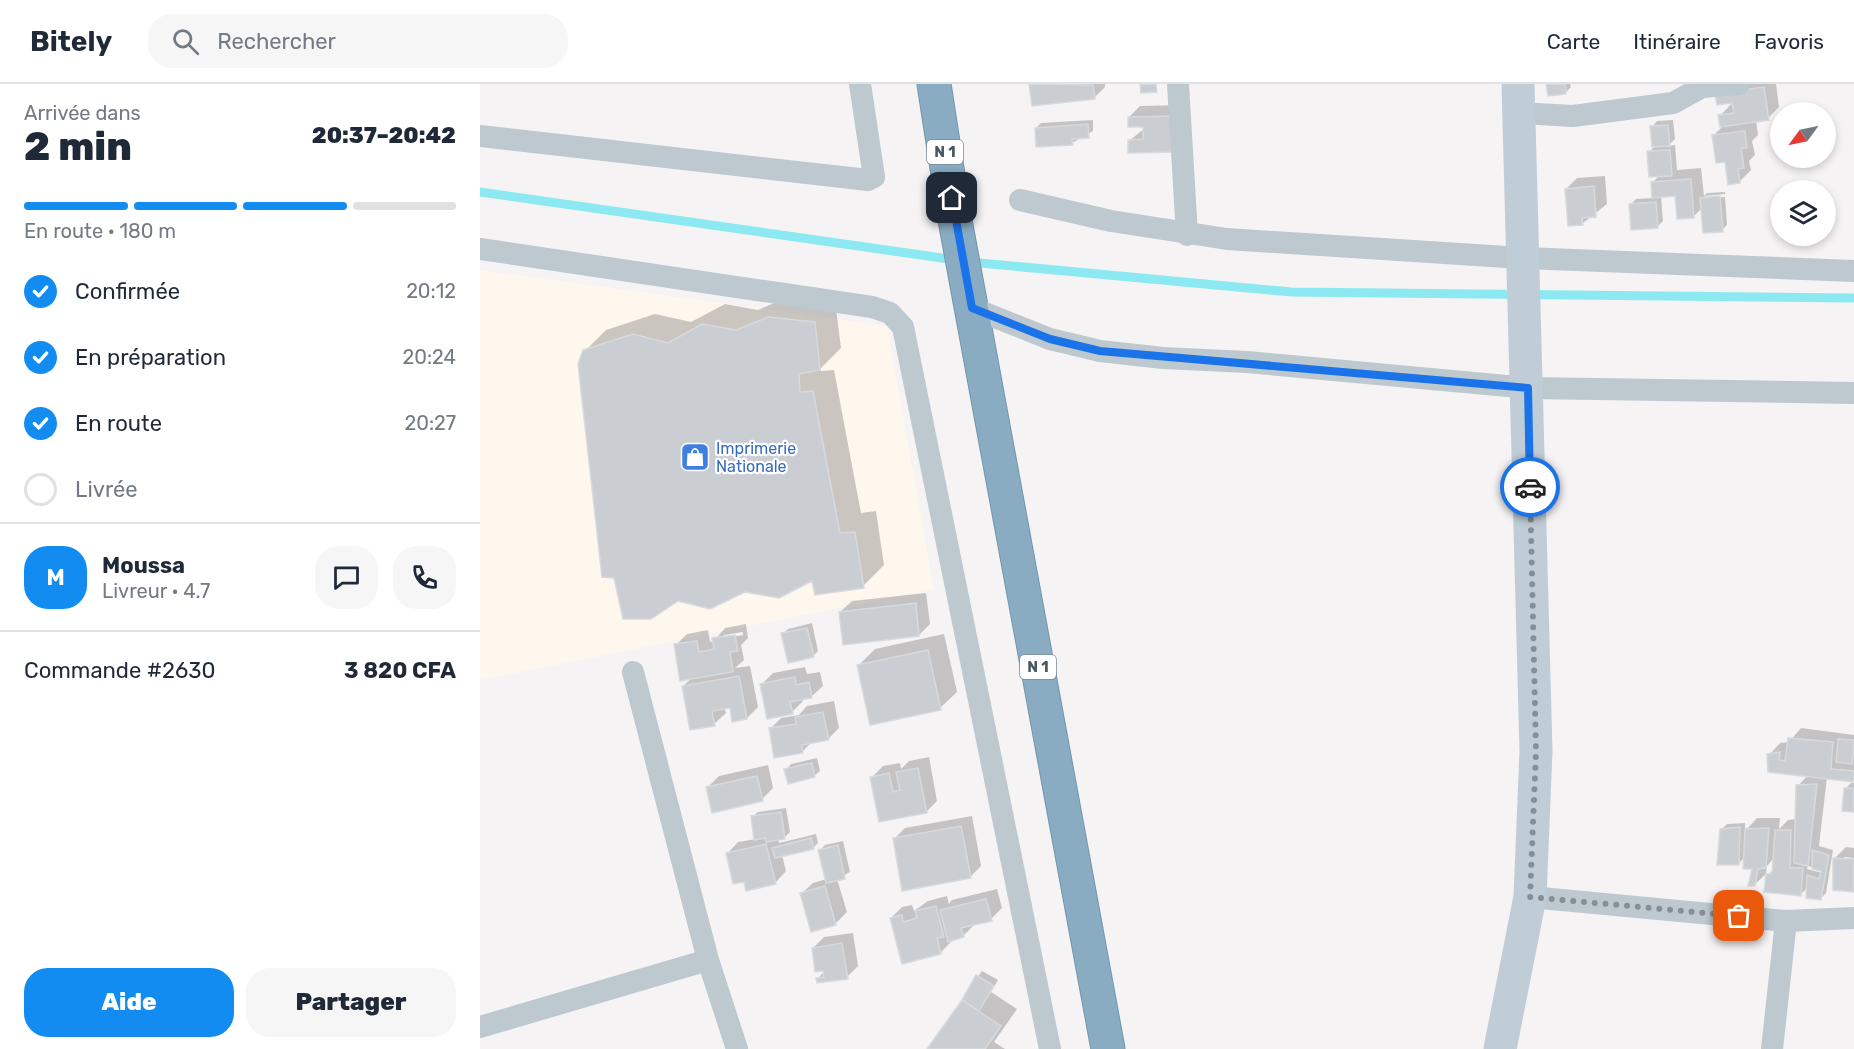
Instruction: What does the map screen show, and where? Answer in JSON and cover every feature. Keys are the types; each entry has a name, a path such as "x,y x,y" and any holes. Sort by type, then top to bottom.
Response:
{"highway":[{"name":"N 1","path":"934,84 955,220 1108,1049"}],"street":[{"path":"480,136 868,180 874,177 860,84"},
{"path":"1178,84 1186,234"},
{"path":"1500,1049 1530,897 1536,751 1519,98 1573,116 1673,103 1702,87 1738,84"},
{"path":"1020,200 1186,234 1522,269 1854,271"},
{"path":"480,249 872,307 890,313 903,327 1050,1049"},
{"path":"970,296 1050,339 1100,351 1528,388 1854,393"},
{"path":"633,672 708,960 737,1049"},
{"path":"1530,897 1786,921 1854,918"},
{"path":"1772,1049 1786,921"},
{"path":"480,1027 708,960"}],"shaded area":[{"name":"Imprimerie Nationale","path":"480,270 887,326 934,589 480,680"}],"building":[{"path":"1029,84 1093,85 1095,99 1032,106"},
{"path":"1140,84 1156,84 1157,92 1141,93"},
{"path":"1546,84 1565,84 1566,94 1548,96"},
{"path":"1764,87 1769,120 1720,127 1718,115 1734,113 1732,103 1717,105 1715,94"},
{"path":"1175,116 1176,152 1128,153 1128,140 1143,139 1143,127 1128,127 1128,117"},
{"path":"1088,124 1089,138 1072,139 1073,145 1036,147 1035,128"},
{"path":"1668,125 1670,146 1652,147 1650,126"},
{"path":"1745,131 1747,148 1741,148 1744,168 1738,169 1740,183 1728,185 1725,162 1716,163 1712,135"},
{"path":"1670,150 1672,176 1649,177 1647,151"},
{"path":"1691,179 1694,218 1677,219 1675,196 1652,198 1651,182"},
{"path":"1594,186 1596,217 1582,218 1583,225 1568,226 1565,189"},
{"path":"1720,196 1723,232 1703,233 1700,198"},
{"path":"1656,202 1658,228 1631,230 1629,204"},
{"path":"768,317 815,322 820,370 799,374 800,392 813,391 840,533 855,532 864,588 815,595 812,581 779,598 745,592 710,609 678,601 651,619 623,619 614,578 602,577 578,364 583,350 633,334 668,343 702,324 736,330"},
{"path":"916,603 919,636 843,645 839,612"},
{"path":"807,628 814,657 788,663 781,633"},
{"path":"735,635 738,651 730,652 733,672 680,681 674,644 697,641 699,652 714,649 712,638"},
{"path":"928,650 941,710 870,725 857,665"},
{"path":"739,676 747,719 732,722 730,708 712,711 715,726 690,730 682,686"},
{"path":"795,677 796,685 809,682 812,698 790,702 793,714 767,719 760,684"},
{"path":"823,712 829,740 802,745 803,753 774,758 769,728 796,724 795,717"},
{"path":"1788,738 1833,742 1831,769 1854,771 1854,782 1768,772 1767,754 1780,752 1779,760 1785,761"},
{"path":"1838,739 1854,740 1852,764 1836,762"},
{"path":"812,763 815,777 788,784 784,769"},
{"path":"918,768 927,813 879,822 870,777 889,773 893,792 900,790 896,772"},
{"path":"757,776 763,801 712,813 706,787"},
{"path":"1817,784 1808,866 1794,863 1796,785"},
{"path":"1844,788 1854,788 1854,812 1842,811"},
{"path":"781,812 785,839 766,842 765,838 754,840 751,816"},
{"path":"961,826 971,878 902,891 893,838"},
{"path":"1740,827 1739,865 1717,865 1720,829"},
{"path":"1769,828 1766,868 1758,869 1755,886 1748,886 1752,869 1743,869 1745,829"},
{"path":"1775,830 1791,830 1790,868 1803,868 1801,896 1764,892 1766,874 1772,874"},
{"path":"811,838 814,849 775,858 772,848"},
{"path":"766,844 776,884 746,891 744,882 733,884 726,853"},
{"path":"838,845 845,879 826,883 818,850"},
{"path":"1812,850 1829,855 1821,900 1806,898 1807,875 1819,879 1821,871 1812,869"},
{"path":"1833,858 1854,859 1854,892 1833,890"},
{"path":"825,886 836,925 811,932 800,893"},
{"path":"986,899 992,921 961,928 964,937 948,942 940,910"},
{"path":"936,906 944,937 937,938 941,954 902,964 890,918 902,915 903,922 917,918 915,911"},
{"path":"842,943 848,979 817,983 816,978 824,977 823,971 815,972 812,948"},
{"path":"976,975 994,986 979,1011 962,1000"},
{"path":"962,1000 1001,1026 985,1049 927,1049"}],"waterway":[{"path":"480,192 956,260"},
{"path":"969,262 1291,292 1854,298"}],"way so far":[{"path":"1530,487 1536,751 1530,897 1739,916"}],"place":[{"name":"Imprimerie Nationale","path":"695,457"}],"route":[{"path":"952,198 972,308 1050,339 1100,351 1528,388 1530,487"}]}
